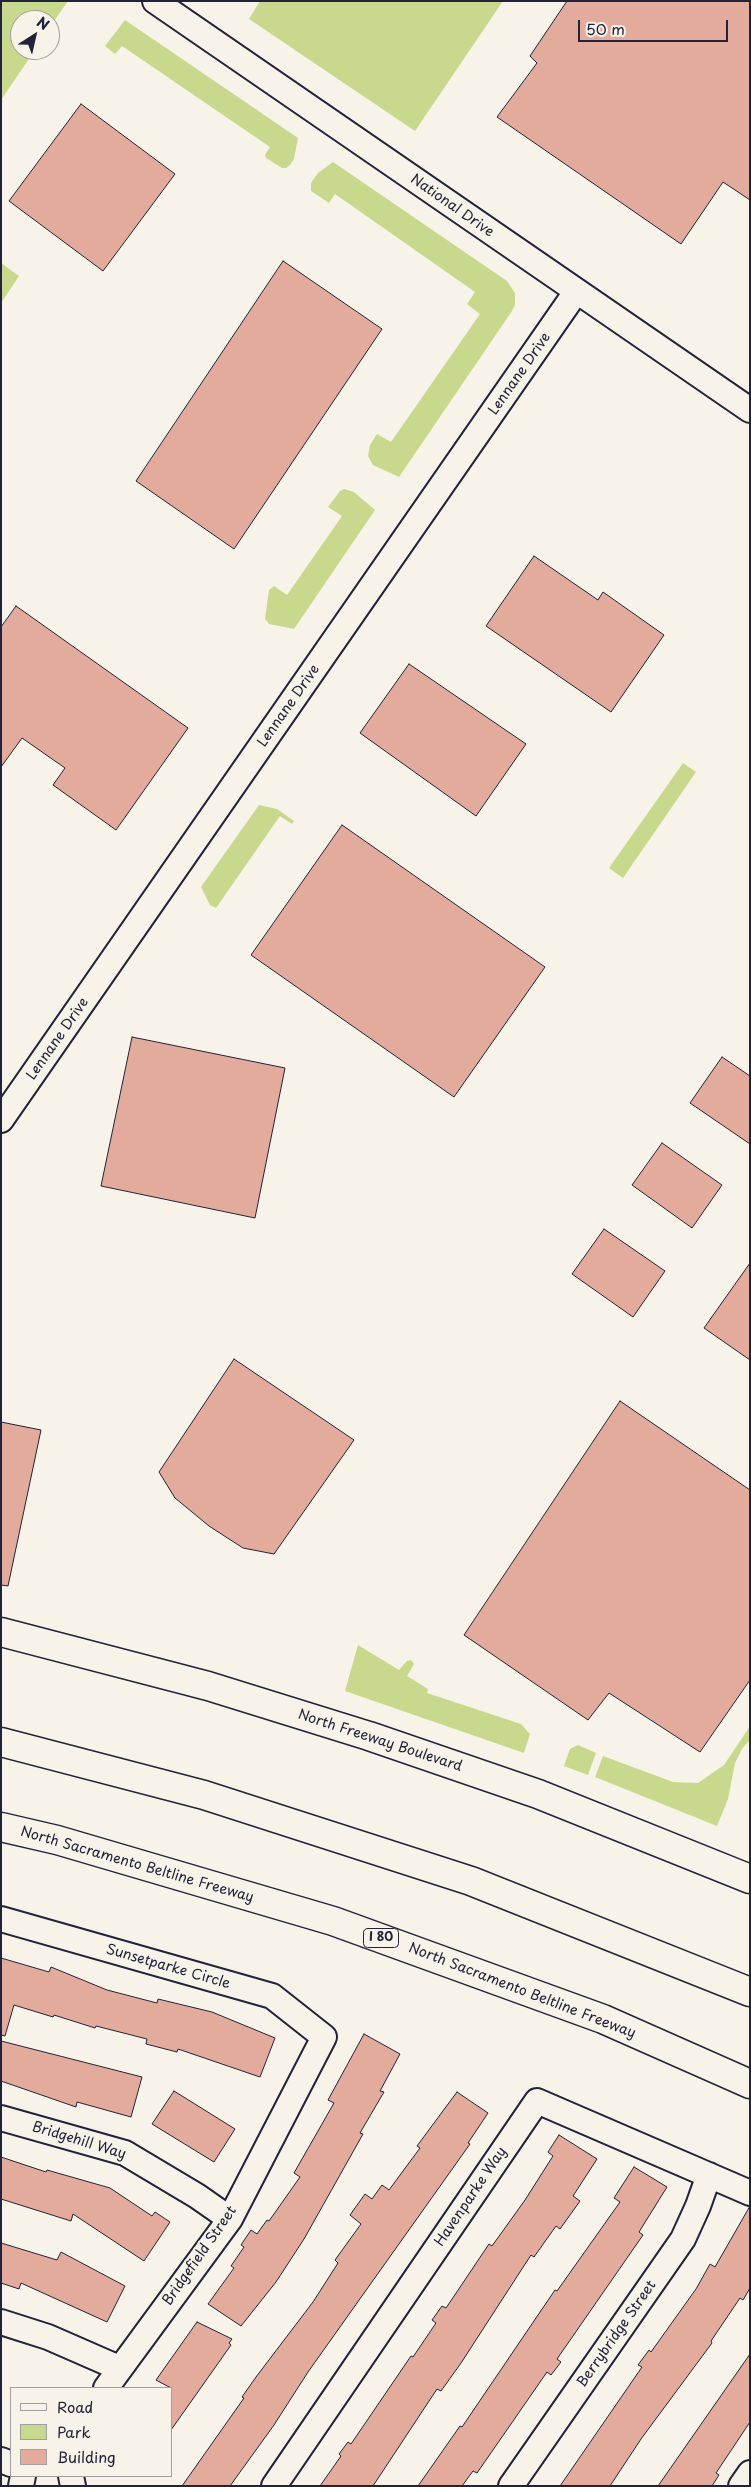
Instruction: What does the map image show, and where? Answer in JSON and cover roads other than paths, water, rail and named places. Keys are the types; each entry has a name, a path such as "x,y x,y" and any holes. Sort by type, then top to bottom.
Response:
{"main road":[{"name":"North Freeway Boulevard","path":"1,1632 127,1663 369,1736 538,1794 750,1879"},
{"path":"1,1742 204,1794 471,1881 750,1992"},
{"name":"North Sacramento Beltline Freeway","path":"1,1827 58,1840 333,1921 603,2019 750,2084"}],"street":[{"name":"National Drive","path":"155,1 750,410"},
{"name":"Lennane Drive","path":"1,1120 576,292"},
{"name":"Sunsetparke Circle","path":"1,1919 272,1996 324,2037"},
{"name":"Bridgefield Street","path":"107,2387 230,2219 324,2037"},
{"name":"Havenparke Way","path":"274,2486 537,2100 750,2193"},
{"name":"Bridgehill Way","path":"1,2118 125,2153 197,2196 230,2219"},
{"name":"Berrybridge Street","path":"511,2486 683,2239 698,2206 708,2175"},
{"path":"1,2322 48,2337 119,2368"},
{"path":"741,2486 750,2473"}]}
